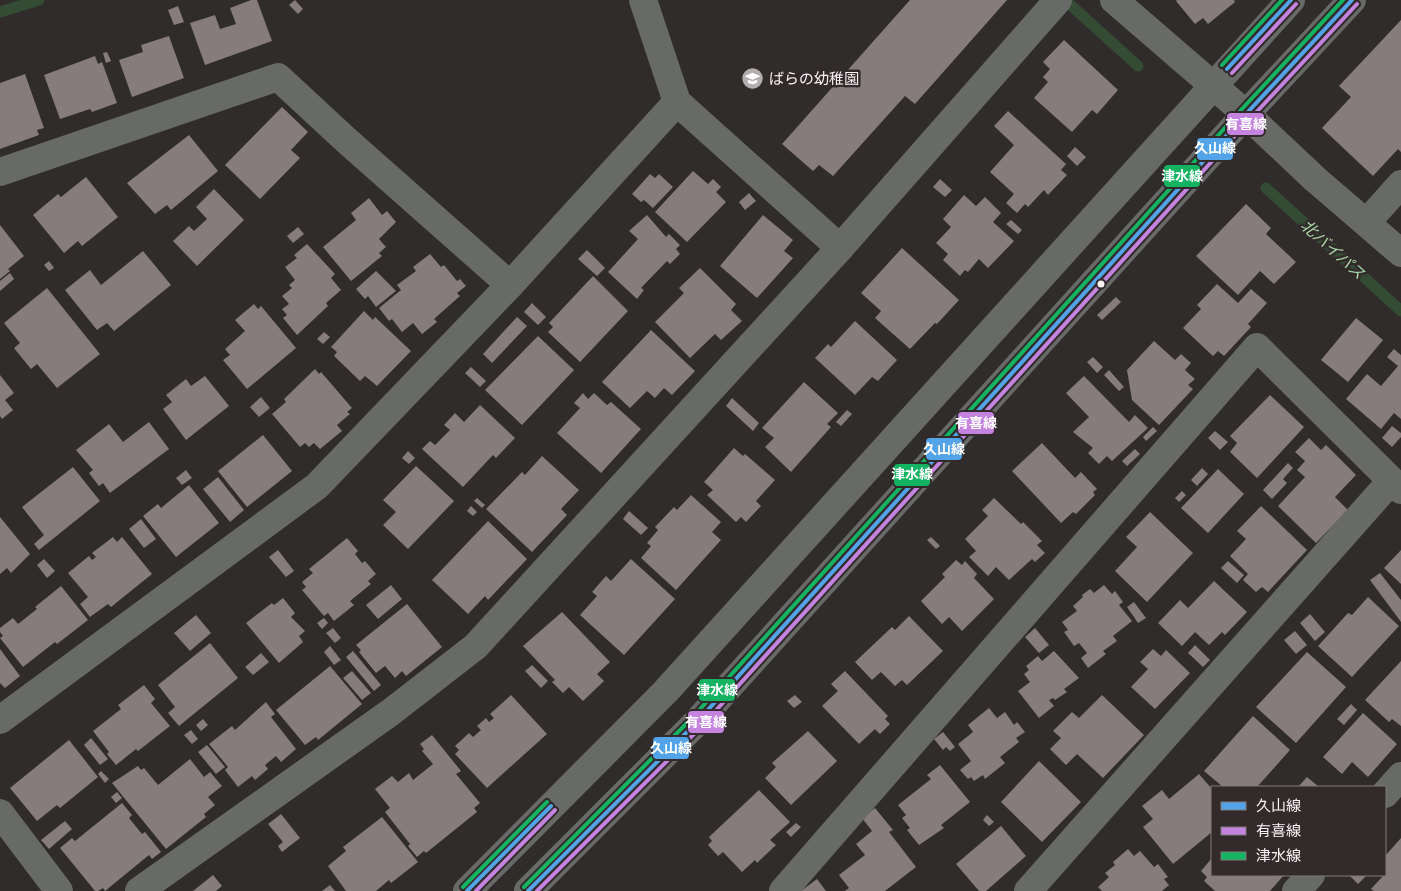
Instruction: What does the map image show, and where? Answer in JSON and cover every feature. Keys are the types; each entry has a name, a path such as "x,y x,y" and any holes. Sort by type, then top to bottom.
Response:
{"street":[{"path":"643,0 677,102 840,248"},
{"path":"1114,0 1246,114 1316,179 1401,253"},
{"path":"467,891 666,691 1291,0"},
{"path":"528,891 697,722 1246,114 1352,0"},
{"path":"139,891 391,712 476,646 840,248 1050,9"},
{"path":"0,172 278,77 346,140 510,285"},
{"path":"0,720 317,486 510,285 677,102"},
{"path":"1367,222 1401,184"},
{"path":"783,891 1257,347 1396,486 1028,891"},
{"path":"1386,793 1401,776"},
{"path":"0,813 59,891"},
{"path":"1296,891 1309,876"}],"building":[{"path":"251,0 257,0 272,41 205,65 190,23 215,15 220,29 236,24 230,8"},
{"path":"295,0 303,9 298,14 289,5"},
{"path":"910,0 1007,0 915,104 905,96 833,176 819,165 813,171 782,144"},
{"path":"1177,0 1234,0 1235,2 1208,24 1203,18 1195,24"},
{"path":"178,6 184,22 174,25 168,10"},
{"path":"1401,20 1401,152 1398,149 1373,176 1322,128 1351,97 1339,86"},
{"path":"169,36 184,78 132,97 119,60 143,52 141,45"},
{"path":"1064,40 1118,90 1097,114 1092,110 1072,132 1034,98 1048,82 1043,77 1050,69 1043,62"},
{"path":"107,52 111,61 106,63 103,53"},
{"path":"95,56 98,64 102,62 117,103 92,112 90,109 60,119 44,75"},
{"path":"25,74 44,128 37,130 39,135 0,149 0,83"},
{"path":"282,107 308,132 291,150 300,158 260,199 225,165"},
{"path":"1008,111 1066,164 1061,170 1067,175 1048,195 1044,190 1028,207 1025,204 1017,213 1006,203 1014,194 990,172 1014,145 994,126"},
{"path":"189,135 218,171 171,210 167,205 155,214 127,183"},
{"path":"1075,147 1086,157 1077,166 1067,156"},
{"path":"693,171 708,184 713,179 721,187 716,192 726,202 687,242 655,212"},
{"path":"650,174 655,178 659,174 673,187 653,208 644,200 641,202 632,194"},
{"path":"86,177 118,217 82,246 78,241 64,253 33,215 58,194 61,197"},
{"path":"940,179 952,190 945,197 933,187"},
{"path":"214,189 244,220 197,266 173,241 189,226 194,231 207,219 196,207"},
{"path":"749,193 756,201 745,210 739,202"},
{"path":"964,195 976,206 985,197 1001,213 993,222 1014,241 988,268 979,259 968,272 965,270 960,276 943,260 948,254 936,243 951,227 943,219"},
{"path":"369,198 382,215 387,211 396,222 379,239 386,247 379,253 382,256 351,281 323,247 356,220 351,213"},
{"path":"1246,204 1271,228 1266,234 1296,262 1274,284 1260,271 1238,295 1196,256"},
{"path":"647,215 666,237 669,234 680,245 676,249 680,254 670,264 667,261 641,288 644,290 637,299 608,272 638,239 629,231"},
{"path":"763,215 793,240 784,251 793,258 757,298 720,266"},
{"path":"1011,220 1022,230 1018,234 1006,224"},
{"path":"0,225 24,256 8,269 10,271 0,279"},
{"path":"298,227 304,234 293,243 287,236"},
{"path":"307,244 335,274 331,278 341,290 326,303 328,306 297,335 283,318 287,315 282,309 289,304 282,296 292,288 289,285 295,280 285,267 297,258 294,255"},
{"path":"902,248 959,300 910,349 875,318 881,311 861,293"},
{"path":"587,250 605,268 597,276 578,259"},
{"path":"143,251 171,285 114,331 107,323 97,330 65,290 90,270 101,285"},
{"path":"430,254 441,267 444,265 457,281 460,279 466,286 457,293 460,296 434,319 437,322 422,334 413,323 402,332 392,319 389,321 379,308 401,290 397,285 416,271 413,267"},
{"path":"49,261 54,268 49,271 44,265"},
{"path":"700,268 736,304 731,310 742,321 721,340 715,334 690,358 655,322 684,293 679,288"},
{"path":"376,271 396,291 376,307 368,296 365,299 356,289"},
{"path":"10,273 14,279 0,291 0,281"},
{"path":"593,276 628,311 580,362 548,332 553,327 549,323"},
{"path":"1217,284 1238,303 1251,289 1267,303 1248,324 1251,327 1224,356 1218,351 1213,356 1183,328 1201,309 1197,305"},
{"path":"47,288 100,354 57,388 37,364 31,369 14,348 20,343 4,323"},
{"path":"1116,297 1121,302 1102,320 1097,315"},
{"path":"532,303 546,317 538,325 524,312"},
{"path":"254,304 258,309 261,306 296,348 247,389 223,360 230,355 225,349 245,331 235,320"},
{"path":"364,311 373,320 375,317 411,351 377,386 365,376 360,381 334,356 337,352 331,347"},
{"path":"517,317 527,326 492,363 483,354"},
{"path":"1356,318 1383,340 1348,382 1321,360"},
{"path":"855,321 897,360 878,381 872,377 855,395 815,358 828,344 831,347"},
{"path":"651,330 695,371 672,395 664,388 655,398 647,391 630,408 602,382"},
{"path":"324,332 330,337 323,344 317,339"},
{"path":"538,336 574,370 522,425 485,390"},
{"path":"1154,341 1175,360 1181,354 1191,363 1185,370 1195,379 1188,385 1193,389 1159,425 1132,400 1127,370"},
{"path":"1394,349 1401,355 1401,419 1394,413 1381,429 1346,399 1367,374 1381,386 1398,366 1387,357"},
{"path":"1093,357 1103,367 1097,373 1087,362"},
{"path":"471,367 486,381 480,387 465,373"},
{"path":"315,369 319,374 321,372 352,408 347,412 350,414 337,425 342,431 320,449 314,443 309,447 305,443 300,447 272,414 286,402 284,399"},
{"path":"1109,370 1124,387 1119,391 1104,375"},
{"path":"0,375 14,393 5,400 13,410 2,419 0,416"},
{"path":"205,376 229,406 186,440 163,409 172,402 166,395 186,379 191,386"},
{"path":"1084,376 1129,422 1135,415 1148,428 1112,461 1107,456 1099,464 1088,453 1093,448 1073,432 1089,417 1066,393"},
{"path":"804,382 838,413 827,424 831,427 791,472 765,447 774,438 762,428"},
{"path":"583,393 588,399 594,393 607,405 611,402 641,429 601,473 557,433 580,408 574,403"},
{"path":"1270,395 1304,427 1257,478 1230,452 1237,443 1230,436"},
{"path":"261,397 270,408 259,417 250,407"},
{"path":"732,398 759,423 753,431 726,406"},
{"path":"480,405 515,438 496,458 493,455 463,487 422,449 430,441 435,445 450,430 444,425 455,413 464,422"},
{"path":"847,410 852,414 841,426 836,422"},
{"path":"149,422 169,449 110,493 103,483 99,486 89,473 93,470 76,450 109,424 123,442"},
{"path":"1392,426 1401,433 1401,437 1392,447 1382,438"},
{"path":"1153,427 1157,431 1146,441 1143,437"},
{"path":"1215,431 1228,442 1220,450 1208,438"},
{"path":"263,435 292,471 247,507 218,471"},
{"path":"1309,438 1321,450 1326,445 1356,475 1335,497 1348,510 1316,543 1278,506 1305,477 1297,470 1305,461 1295,452"},
{"path":"1042,443 1075,478 1081,472 1097,489 1093,492 1095,495 1076,514 1073,512 1061,523 1012,471"},
{"path":"734,448 743,456 745,454 775,480 756,501 761,506 746,522 741,517 736,522 707,495 713,490 704,482"},
{"path":"1135,449 1140,454 1127,466 1122,461"},
{"path":"408,451 415,458 409,464 402,458"},
{"path":"542,456 579,490 561,509 567,515 532,552 486,509 522,472 525,475"},
{"path":"1288,463 1293,468 1283,479 1287,483 1272,499 1263,490"},
{"path":"416,466 454,501 408,549 383,525 396,512 383,500"},
{"path":"73,467 100,501 39,550 34,544 44,535 22,507"},
{"path":"1202,468 1208,474 1197,486 1191,480"},
{"path":"1218,469 1244,494 1208,533 1181,508"},
{"path":"186,470 192,478 182,485 176,478"},
{"path":"218,477 244,510 230,522 203,489"},
{"path":"189,485 219,523 176,557 143,516 158,504 161,508"},
{"path":"1182,491 1186,495 1179,502 1175,498"},
{"path":"691,495 721,522 712,532 721,540 676,590 641,558 651,546 647,543 658,530 655,527 674,507 677,510"},
{"path":"477,498 485,505 482,508 474,501"},
{"path":"994,498 1042,541 1037,545 1045,553 1035,562 1032,559 1009,580 996,567 988,576 969,557 976,551 965,539 988,516 982,510"},
{"path":"471,506 477,512 473,516 467,511"},
{"path":"1261,506 1307,550 1268,592 1262,587 1256,592 1243,580 1248,574 1230,556 1246,539 1237,531"},
{"path":"629,511 648,528 641,535 623,519"},
{"path":"1150,512 1193,553 1147,602 1115,571 1137,547 1126,537"},
{"path":"0,517 30,554 11,573 7,568 0,574"},
{"path":"141,519 156,539 144,548 129,529"},
{"path":"488,521 527,559 488,600 485,596 468,614 432,580"},
{"path":"113,537 117,542 122,537 152,574 111,607 108,604 90,617 80,604 88,597 68,573 89,556 92,560 96,557 92,553"},
{"path":"931,537 940,546 936,549 927,540"},
{"path":"347,538 358,551 355,554 362,563 365,561 376,574 368,581 371,584 350,601 354,605 334,621 328,613 324,616 302,590 306,587 302,582 313,573 309,569"},
{"path":"278,550 294,571 286,577 269,557"},
{"path":"1401,550 1401,584 1384,568"},
{"path":"44,559 55,571 47,578 37,565"},
{"path":"631,559 675,599 624,655 580,615 597,596 592,592 606,576 611,581"},
{"path":"956,560 962,565 965,561 977,574 974,578 994,599 962,631 949,617 942,624 921,601 945,577 942,574"},
{"path":"1228,561 1244,575 1237,583 1221,568"},
{"path":"1380,573 1401,600 1401,622 1370,580"},
{"path":"1214,581 1247,612 1225,635 1222,632 1209,645 1195,632 1182,646 1158,623 1180,600 1188,608"},
{"path":"391,585 402,599 378,619 366,605"},
{"path":"1104,585 1112,594 1115,591 1123,602 1119,605 1132,621 1113,636 1117,641 1103,651 1106,654 1088,668 1081,658 1087,653 1079,643 1074,646 1064,632 1068,630 1062,622 1077,611 1073,606 1083,597 1082,595 1090,589 1094,593"},
{"path":"61,586 88,620 57,644 55,642 23,667 0,638 3,636 0,628 13,618 18,624"},
{"path":"1368,597 1399,626 1352,677 1318,646 1348,613 1352,615"},
{"path":"283,598 295,613 291,617 305,631 299,636 303,642 279,663 246,623 272,603 274,605"},
{"path":"1134,602 1146,618 1138,623 1127,607"},
{"path":"407,604 442,647 406,676 402,671 395,678 385,666 376,673 359,652 361,650 356,645"},
{"path":"562,612 610,662 597,674 604,681 583,701 569,687 563,693 552,682 555,680 523,646"},
{"path":"1310,614 1325,632 1315,641 1300,623"},
{"path":"196,615 211,633 190,651 174,633"},
{"path":"909,616 943,651 907,685 902,680 895,686 881,672 872,680 855,662 892,627 895,630"},
{"path":"324,618 328,623 322,629 317,623"},
{"path":"333,628 341,638 335,643 326,633"},
{"path":"1035,628 1049,645 1039,653 1025,637"},
{"path":"1295,631 1307,645 1296,654 1284,640"},
{"path":"210,643 238,678 179,726 168,713 175,707 158,685"},
{"path":"1195,645 1210,660 1203,667 1188,653"},
{"path":"330,646 341,660 334,665 324,652"},
{"path":"0,649 20,676 5,688 0,683"},
{"path":"1153,649 1161,656 1166,650 1190,673 1155,709 1131,687 1148,669 1140,662"},
{"path":"353,651 381,685 374,691 346,657"},
{"path":"1054,651 1079,678 1064,689 1067,692 1055,700 1053,698 1049,700 1054,706 1039,718 1018,691 1030,682 1024,674 1029,670 1026,666 1038,656 1042,661"},
{"path":"1307,652 1346,687 1296,743 1256,707"},
{"path":"261,653 269,662 253,675 245,667"},
{"path":"1401,661 1401,726 1392,719 1389,722 1365,700"},
{"path":"532,665 548,681 541,688 525,671"},
{"path":"330,666 362,704 318,740 316,737 305,745 276,710"},
{"path":"352,671 371,693 362,700 343,678"},
{"path":"845,671 888,716 885,719 890,724 880,734 875,729 859,744 822,706 838,691 831,684"},
{"path":"144,685 155,699 151,703 170,726 138,751 136,749 116,765 93,731 121,709 118,705"},
{"path":"511,695 547,734 487,788 455,754 459,750 455,746 469,733 473,737 481,730 477,726 486,718 489,722 494,718 490,714"},
{"path":"795,695 802,702 794,708 787,701"},
{"path":"1102,695 1144,735 1103,778 1077,754 1066,765 1050,749 1061,738 1053,731 1072,712 1079,718"},
{"path":"266,702 275,714 271,717 296,749 281,762 276,756 265,765 268,769 255,780 252,776 238,787 225,770 228,767 209,744 232,726 235,730"},
{"path":"1351,704 1357,710 1344,725 1337,719"},
{"path":"989,708 997,718 1005,712 1014,725 1017,722 1025,732 1016,738 1019,742 1000,757 1005,763 985,779 983,775 974,781 971,777 968,779 960,770 971,761 958,744 973,732 968,725"},
{"path":"1363,713 1397,744 1368,777 1352,762 1342,774 1323,757"},
{"path":"1253,716 1290,750 1258,786 1222,786 1204,771"},
{"path":"203,719 208,725 201,731 196,725"},
{"path":"191,730 198,739 192,744 184,735"},
{"path":"808,731 837,761 791,805 765,778 776,767 772,763"},
{"path":"943,732 955,747 950,751 946,747 943,750 934,739"},
{"path":"432,735 461,771 456,774 480,803 474,808 477,812 426,853 424,851 417,857 408,846 410,844 385,812 390,808 375,789 392,776 398,782 409,773 413,780 433,764 422,751 424,749 420,744"},
{"path":"91,738 108,759 100,765 84,745"},
{"path":"69,740 98,777 60,808 57,805 37,821 10,788"},
{"path":"207,745 225,767 216,774 198,752"},
{"path":"190,759 204,777 210,772 222,786 208,797 215,805 204,814 206,817 166,849 112,783 138,766 141,770 144,768 158,785"},
{"path":"1039,761 1081,802 1042,842 1001,802"},
{"path":"940,765 970,802 941,825 944,828 919,845 907,830 910,828 902,818 906,815 898,805 931,779 927,775"},
{"path":"101,771 109,779 105,783 98,774"},
{"path":"1199,774 1211,788 1211,833 1173,864 1143,827 1153,819 1142,806 1162,790 1169,799"},
{"path":"1307,777 1318,786 1299,786"},
{"path":"759,790 790,822 770,840 776,845 757,863 755,860 742,872 723,852 718,856 708,845 712,841 709,837"},
{"path":"117,792 122,798 116,803 111,797"},
{"path":"122,803 132,815 129,818 142,834 145,832 161,852 152,859 149,855 105,891 103,888 95,891 60,848 72,838 75,841"},
{"path":"875,808 893,830 889,832 916,867 885,891 845,891 849,888 839,875 865,855 856,844 872,831 862,818"},
{"path":"281,814 300,838 282,852 278,846 283,842 268,824"},
{"path":"987,815 994,822 989,826 983,820"},
{"path":"382,817 418,862 391,883 389,880 376,891 346,891 328,866 346,851 343,847"},
{"path":"65,821 72,829 49,849 41,840"},
{"path":"796,823 801,827 791,837 786,832"},
{"path":"1001,826 1026,856 986,891 979,891 956,864"},
{"path":"1401,838 1401,891 1374,891 1371,889 1383,876 1386,876 1386,855"},
{"path":"1128,849 1134,856 1140,851 1154,867 1158,864 1168,877 1164,879 1169,885 1162,891 1102,891 1098,887 1109,877 1105,873 1115,865 1113,862"},
{"path":"1211,859 1211,876 1283,876 1270,891 1215,891 1204,881 1207,877 1201,871"},
{"path":"213,875 222,886 216,891 193,891"},
{"path":"1350,876 1366,876 1358,884"},
{"path":"817,879 826,891 801,891"},
{"path":"330,885 335,891 322,891"}],"waterway":[{"name":"北バイパス","path":"0,12 39,0"},
{"name":"北バイパス","path":"1065,0 1138,66"},
{"name":"北バイパス","path":"1266,188 1401,311"}],"transit line":[{"name":"津水線","path":"1222,65 1282,0"},
{"name":"久山線","path":"1227,69 1291,0"},
{"name":"津水線","path":"524,887 692,718 1241,110 1343,0"},
{"name":"久山線","path":"528,891 697,722 1246,114 1352,0"},
{"name":"有喜線","path":"1232,73 1296,4"},
{"name":"有喜線","path":"537,891 702,726 1251,118 1357,4"},
{"name":"津水線","path":"463,887 547,802"},
{"name":"久山線","path":"467,891 551,806"},
{"name":"有喜線","path":"476,891 555,810"}],"place":[{"name":"ばらの幼稚園","path":"753,79"}]}
